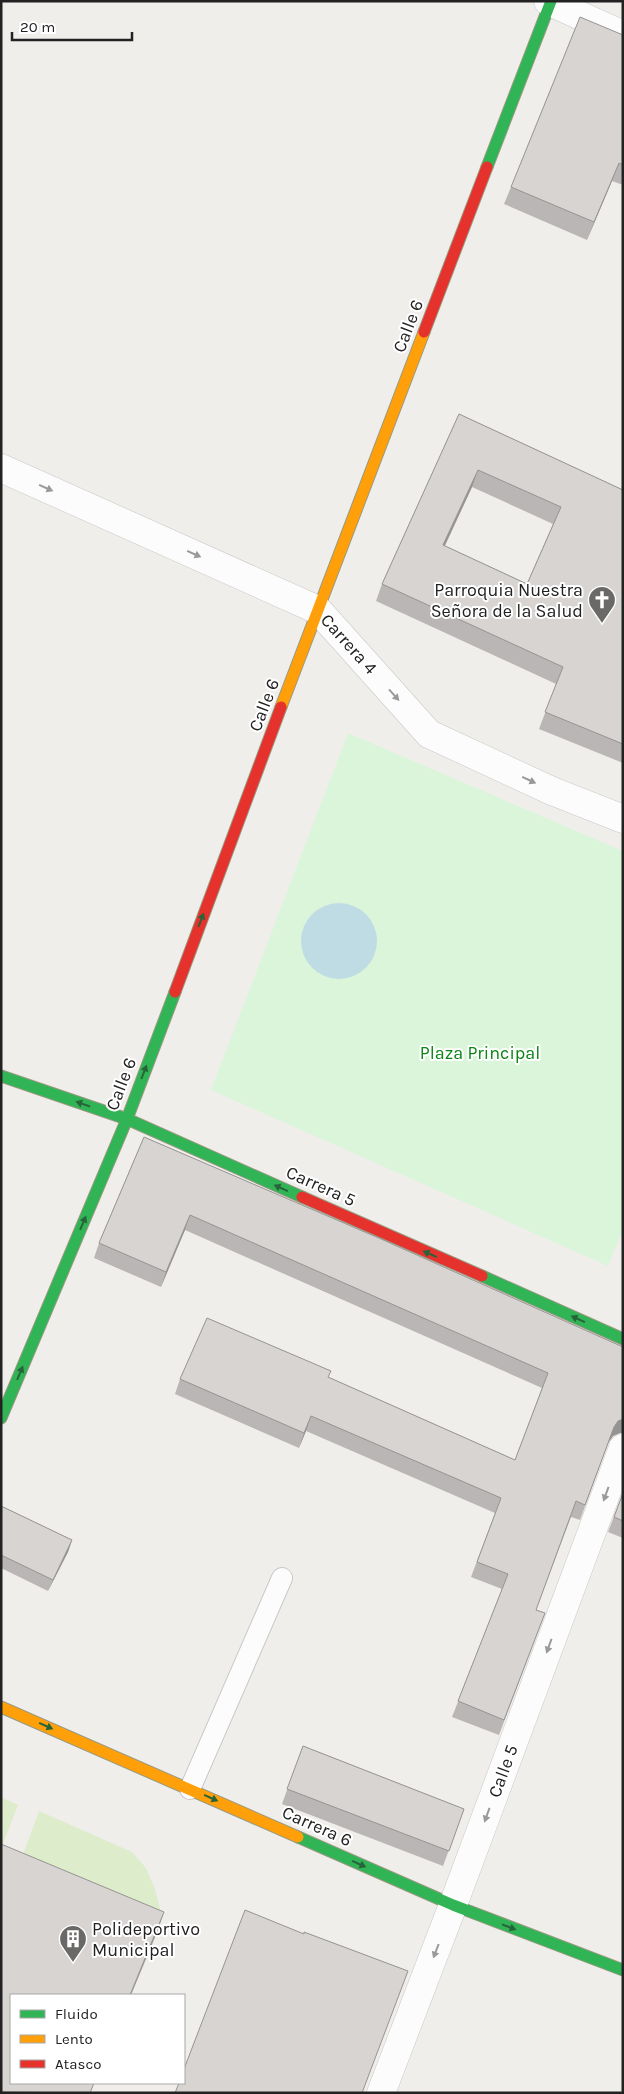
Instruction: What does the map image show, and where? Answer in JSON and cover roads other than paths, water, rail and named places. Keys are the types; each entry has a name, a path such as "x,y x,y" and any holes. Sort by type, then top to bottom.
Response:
{"street":[{"path":"550,2 623,35"},
{"name":"Calle 6","path":"1,1418 126,1119 550,2"},
{"name":"Carrera 4","path":"1,468 318,610 429,734 552,791 623,819"},
{"name":"Carrera 5","path":"1,1076 126,1119 623,1339"},
{"name":"Calle 5","path":"380,2093 453,1905 623,1448"},
{"name":"Carrera 6","path":"1,1706 453,1905 623,1970"}],"lane":[{"path":"190,1789 282,1578"}],"water":[{"path":"339,903 353,906 366,914 374,927 377,941 374,955 366,968 353,976 339,979 325,976 312,968 304,955 301,941 304,927 312,914 325,906"}],"place":[{"name":"Parroquia Nuestra Señora de la Salud","path":"602,624"},
{"name":"Polideportivo Municipal","path":"73,1963"}],"park label":[{"name":"Plaza Principal","path":"480,1053"}]}
